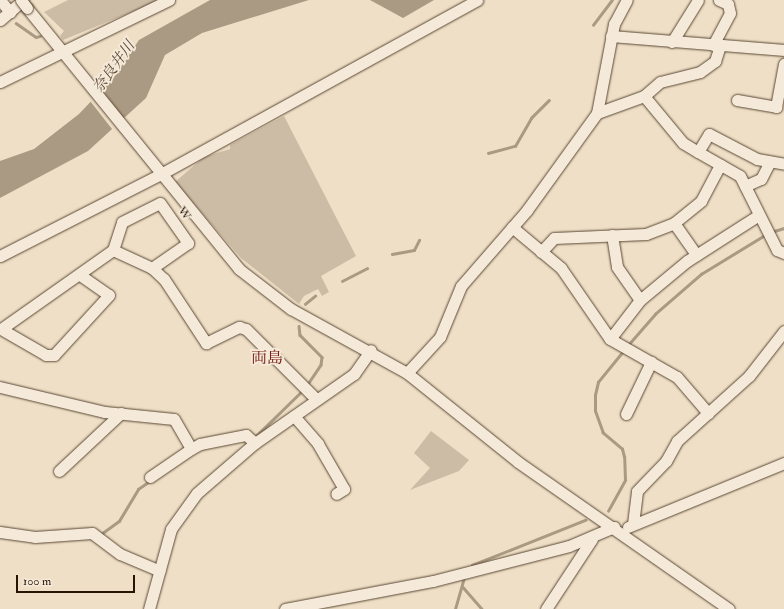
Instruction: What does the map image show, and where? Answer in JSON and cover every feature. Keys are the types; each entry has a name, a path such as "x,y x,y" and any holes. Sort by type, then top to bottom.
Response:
{"street":[{"path":"0,0 10,12"},
{"path":"0,82 169,0"},
{"path":"0,256 157,173 476,0"},
{"path":"407,373 440,337 460,286 512,227 597,114 611,36 627,0"},
{"path":"672,42 698,0"},
{"path":"597,114 644,96 660,82 700,72 715,61 716,45 730,13 728,4 719,0"},
{"path":"0,20 24,3 157,173 225,255 255,283 310,320 371,350 407,373 518,462 618,530 729,609"},
{"path":"611,36 784,50"},
{"path":"737,100 776,106 784,64"},
{"path":"644,96 683,143 740,176 777,250 784,253"},
{"path":"698,152 709,134 769,163 784,164"},
{"path":"745,186 761,179 769,163"},
{"path":"541,252 554,238 646,234 674,222 701,201 720,165"},
{"name":"ｗ","path":"113,250 122,222 160,204 188,243 152,268"},
{"path":"610,339 640,300 696,255 760,215"},
{"path":"674,222 696,255"},
{"path":"512,227 561,268 610,339 677,377 708,413"},
{"path":"612,235 617,266 640,300"},
{"path":"80,275 109,295 54,355 46,355 1,330 113,250 152,268 164,279 206,343 239,327 246,329 316,399"},
{"path":"633,524 637,491 666,461 677,441 749,376 784,331"},
{"path":"149,609 171,529 197,493 255,443 316,399 354,374 371,350"},
{"path":"626,414 651,362"},
{"path":"3,392 121,414 174,419 191,449"},
{"path":"59,471 121,414"},
{"path":"294,416 318,444 344,489 336,494"},
{"path":"150,476 200,444 246,434 255,443"},
{"path":"285,609 433,581 592,539 618,530 784,463"},
{"path":"0,542 4,532 35,537 92,533 120,554 160,571"},
{"path":"546,609 592,539"}],"shaded area":[{"path":"68,0 161,0 63,40 60,36 64,31 44,12"},
{"path":"210,0 309,0 202,33 165,55 146,98 88,151 0,198 0,161 34,149 79,114 115,76 139,40"},
{"path":"370,0 434,0 403,18"},
{"path":"284,116 356,256 321,276 329,292 322,296 318,289 304,296 299,304 241,258 175,182 204,157 230,149 230,145"},
{"path":"431,431 469,460 459,471 410,490 430,468 414,453"}],"pier":[{"path":"101,89 125,120 112,130 88,99"}],"waterway":[{"path":"593,25 612,0"},
{"path":"16,23 36,37 40,36"},
{"path":"488,153 515,146 531,118 549,100"},
{"path":"771,232 784,228"},
{"path":"628,345 655,314 701,274 765,235"},
{"path":"392,254 414,250 419,240"},
{"path":"342,281 367,268"},
{"path":"305,304 315,296"},
{"path":"299,326 300,335 322,357 321,365 307,386"},
{"path":"608,511 625,480 624,457 622,449 603,433 595,411 595,395 598,382 624,350"},
{"path":"257,435 302,391"},
{"path":"101,534 119,521 138,489 150,481"},
{"path":"472,565 585,520"},
{"path":"455,609 464,578"},
{"path":"463,587 482,609"}],"district":[{"name":"両島","path":"267,358"}],"water label":[{"name":"奈良井川","path":"114,67"}]}
